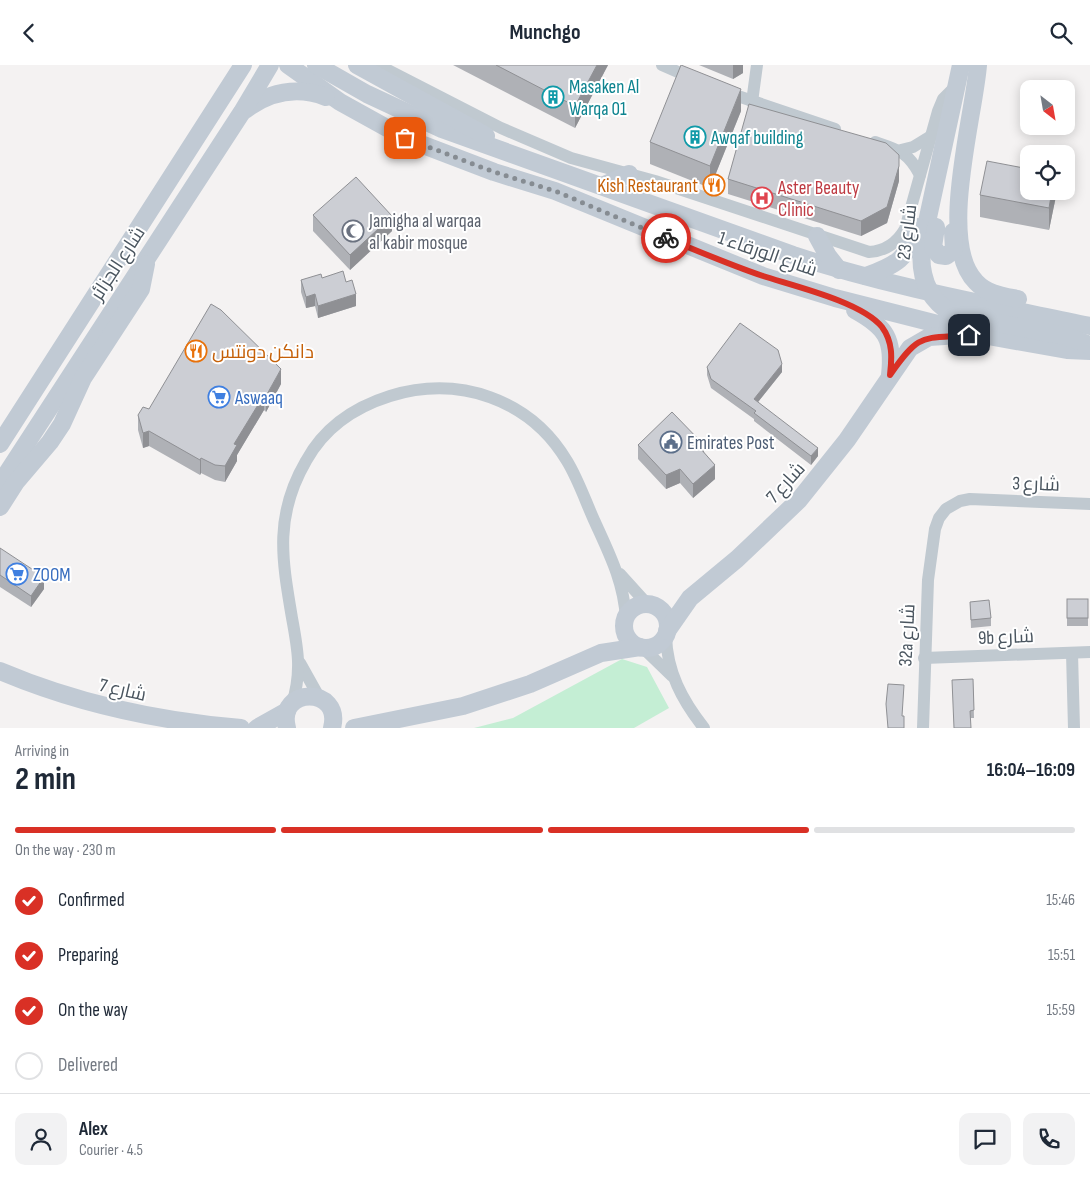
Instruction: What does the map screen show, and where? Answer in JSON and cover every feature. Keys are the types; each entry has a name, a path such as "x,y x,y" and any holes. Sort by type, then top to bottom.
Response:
{"street":[{"path":"224,95 227,65"},
{"name":"شارع الجزائر","path":"0,444 243,65"},
{"name":"شارع الجزائر","path":"0,484 242,112 270,65"},
{"name":"شارع الورقاء 1","path":"288,65 340,102 383,127 494,172 555,191 730,264 835,299 977,334 1062,349 1090,351"},
{"name":"شارع الورقاء 1","path":"316,65 360,91 429,124 839,270 930,293 1090,326"},
{"path":"357,65 531,160"},
{"path":"378,65 434,96 536,144 585,163 655,181 862,251 875,251 888,247 902,234 908,223 940,105 957,85"},
{"path":"662,65 752,102 844,132"},
{"path":"752,102 757,65"},
{"name":"شارع 23","path":"961,65 921,254 922,273 930,293 938,304 953,314 1068,337 1090,345"},
{"path":"978,65 960,180 958,215 963,256 968,271 976,283 989,292 1074,313 1090,320"},
{"path":"242,112 261,99 293,91 315,93 340,102"},
{"path":"949,122 945,181 932,243 936,253 942,256 952,253 955,247 952,205 960,180"},
{"path":"901,150 913,147 931,136"},
{"path":"862,138 901,150 910,159 920,175"},
{"path":"602,186 629,174"},
{"path":"865,277 888,269 904,256 912,245 932,197"},
{"path":"817,236 828,256 839,270"},
{"path":"0,507 23,473 56,434 84,378 137,295 145,275 145,259"},
{"path":"835,299 871,318 882,328 891,348 890,375"},
{"name":"شارع 7","path":"666,633 690,598 737,559 799,500 847,440 905,354 922,340 935,336 977,334"},
{"path":"666,633 658,644 641,647 601,653 552,675 486,699 419,716 362,726 332,710 319,697 300,663 282,553 283,525 289,498 307,459 329,430 355,411 397,394 425,388 446,387 466,390 506,404 530,419 550,438 567,461 616,568 624,599 628,637 641,647 672,676 690,710 704,728"},
{"name":"شارع 3","path":"934,545 936,523 946,509 960,501 1090,504"},
{"name":"32a شارع","path":"923,728 928,580 934,545"},
{"path":"616,568 649,605 664,614 672,676"},
{"name":"شارع 7","path":"649,605 670,603 690,598"},
{"path":"601,653 632,610 649,605"},
{"path":"1072,653 1074,728"},
{"name":"9b شارع","path":"924,658 1090,653"},
{"path":"289,714 300,663"},
{"name":"شارع 7","path":"0,671 40,687 109,708 170,721 241,728"},
{"path":"257,728 289,714 301,697 319,697"},
{"path":"332,710 334,721 332,728"}],"green space":[{"path":"622,659 647,667 669,708 634,728 474,728 513,718"}],"building":[{"path":"496,65 597,65 575,106"},
{"name":"Awqaf building","path":"681,65 741,89 710,166 650,142"},
{"path":"749,104 886,143 899,155 899,166 887,207 861,221 728,179"},
{"path":"987,161 1020,167 1020,200 1050,200 1049,208 980,195"},
{"name":"Jamigha al warqaa al kabir mosque","path":"356,177 392,216 350,255 313,215"},
{"path":"343,271 346,282 352,280 356,294 318,306 315,294 306,297 301,280 321,274 322,278"},
{"name":"Aswaaq","path":"211,304 221,310 281,369 266,396 264,395 234,444 237,445 225,466 215,465 201,458 200,460 149,431 143,433 138,415 143,407 149,409"},
{"path":"740,323 778,350 782,364 754,399 818,448 811,456 754,413 756,411 711,379 707,367"},
{"path":"672,412 704,445 700,448 715,465 693,484 680,469 666,475 638,445"},
{"path":"0,548 44,577 31,596 0,575"},
{"path":"1067,599 1088,599 1088,618 1067,618"},
{"path":"989,600 991,618 971,620 970,602"},
{"path":"973,679 974,710 970,711 971,728 954,728 952,680"},
{"path":"888,684 904,685 902,716 904,716 904,728 888,728 886,704"}],"way so far":[{"path":"405,138 494,172 555,191 666,238"}],"place":[{"name":"Masaken Al Warqa 01","path":"553,97"},
{"name":"Awqaf building","path":"695,137"},
{"name":"Kish Restaurant","path":"714,185"},
{"name":"Aster Beauty Clinic","path":"762,198"},
{"name":"Jamigha al warqaa al kabir mosque","path":"353,231"},
{"name":"دانكن دونتس","path":"196,351"},
{"name":"Aswaaq","path":"219,397"},
{"name":"Emirates Post","path":"671,442"},
{"name":"ZOOM","path":"17,574"}],"route":[{"path":"666,238 763,276 835,299 871,318 882,328 889,341 892,356 890,375 910,348 922,340 942,335 969,335"}]}
